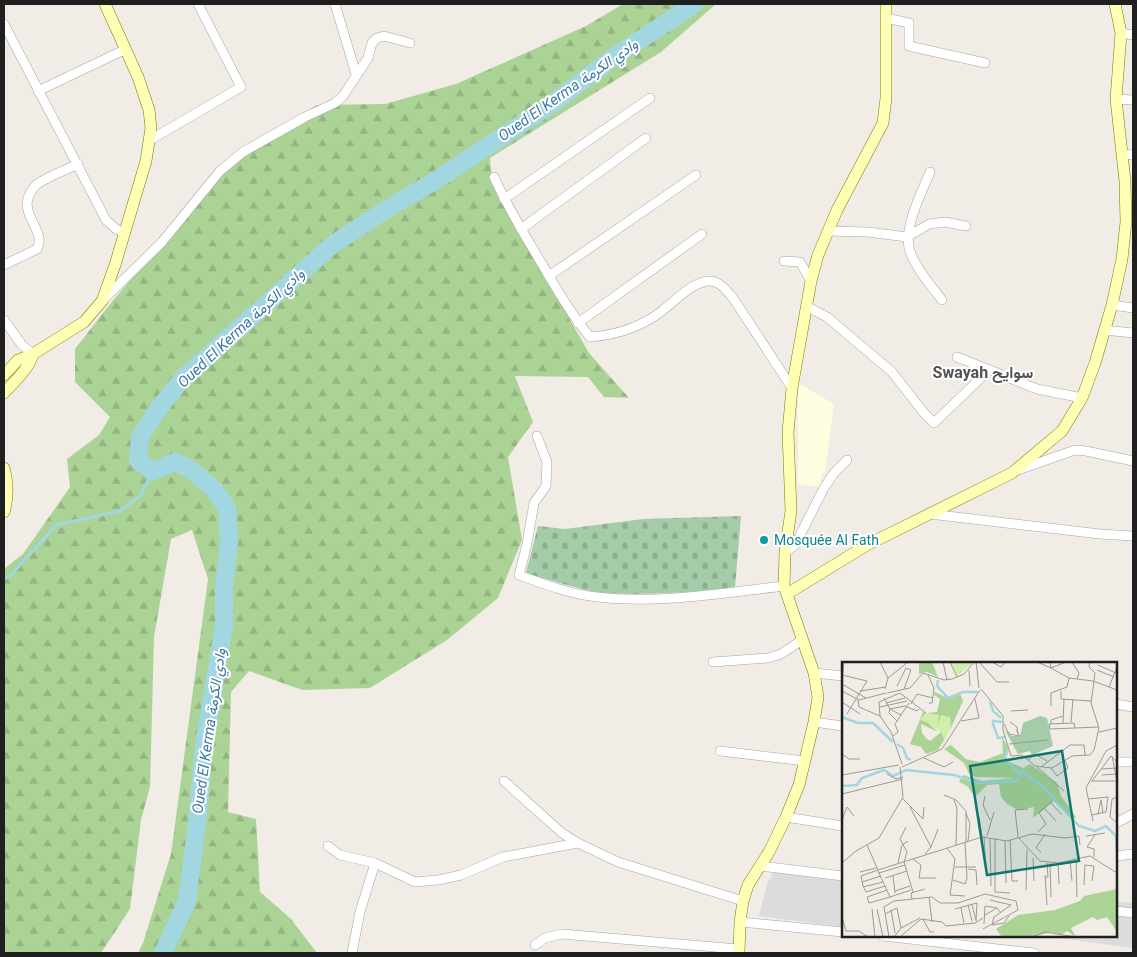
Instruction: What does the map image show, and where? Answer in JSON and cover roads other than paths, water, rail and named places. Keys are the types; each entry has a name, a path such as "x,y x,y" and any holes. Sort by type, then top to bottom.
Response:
{"street":[{"path":"102,301 125,233 146,161 151,128 148,110 138,77 105,4"},
{"path":"150,140 241,87 198,4"},
{"path":"335,4 356,74"},
{"path":"535,945 545,938 562,934 739,951 743,901 748,885 786,818 799,785 818,697 814,674 786,590 785,552 791,511 788,432 792,388 806,306 818,255 837,210 883,123 886,98 886,4"},
{"path":"1012,472 1062,431 1082,398 1095,363 1112,305 1130,222 1128,154 1116,99 1121,33 1115,4"},
{"path":"886,18 910,23 909,46 985,63"},
{"path":"4,24 106,220 116,230 125,233"},
{"path":"1121,33 1133,35"},
{"path":"4,375 18,360 33,354 84,322 102,301 162,242 220,172 243,152 305,117 335,103 343,96 368,58 372,43 377,38 384,36 410,43"},
{"path":"38,91 126,49"},
{"path":"504,199 650,98"},
{"path":"1116,99 1133,100"},
{"path":"522,229 646,138"},
{"path":"4,265 37,248 39,245 39,236 26,210 27,202 36,185 78,164"},
{"path":"930,172 915,209 907,238 910,253 942,300"},
{"path":"549,276 696,175"},
{"path":"494,177 504,199 549,276 578,323 590,337 607,336 640,325 661,312 695,286 710,281 721,285 732,298 792,388"},
{"path":"828,231 868,232 907,238 929,224 944,222 966,226"},
{"path":"578,323 702,234"},
{"path":"784,261 800,262 811,281"},
{"path":"1112,305 1133,308"},
{"path":"806,306 827,317 892,372 924,414 934,423 989,370"},
{"path":"4,320 22,345 33,354"},
{"path":"1104,330 1133,333"},
{"path":"4,393 24,372 32,361 33,354"},
{"path":"957,357 1037,390 1082,398"},
{"path":"537,436 547,462 546,486 534,503 527,544 519,575 556,588 596,597 703,596 786,590 867,544 1012,472 1075,450 1133,461"},
{"path":"785,552 795,544 824,488 834,473 847,460"},
{"path":"4,468 8,496 4,512"},
{"path":"927,513 1100,534 1133,536"},
{"path":"713,662 768,658 781,654 802,640"},
{"path":"814,674 842,676"},
{"path":"1117,704 1133,707"},
{"path":"814,722 842,726"},
{"path":"720,751 805,761"},
{"path":"1117,762 1133,762"},
{"path":"504,781 562,833 578,843 618,862 743,901"},
{"path":"1117,822 1133,814"},
{"path":"786,818 842,826"},
{"path":"328,846 340,855 375,863 415,882 461,875 503,857 578,843"},
{"path":"1117,856 1133,854"},
{"path":"352,953 360,912 375,863"},
{"path":"760,866 842,876"},
{"path":"1117,911 1133,913"},
{"path":"740,922 842,932"},
{"path":"892,937 1034,953"}],"waterway":[{"name":"Oued El Kerma وادي الكرمة","path":"163,953 187,901 204,745 224,625 224,586 229,544 227,508 213,488 190,469 175,462 153,471 138,460 140,437 159,408 183,378 332,245 390,207 438,179 553,103 618,54 695,4"},
{"path":"4,579 11,575 56,525 120,511 140,496 153,471"}],"place":[{"name":"Mosquée Al Fath","path":"764,540"}],"district":[{"name":"Swayah سوايح","path":"983,372"}]}
